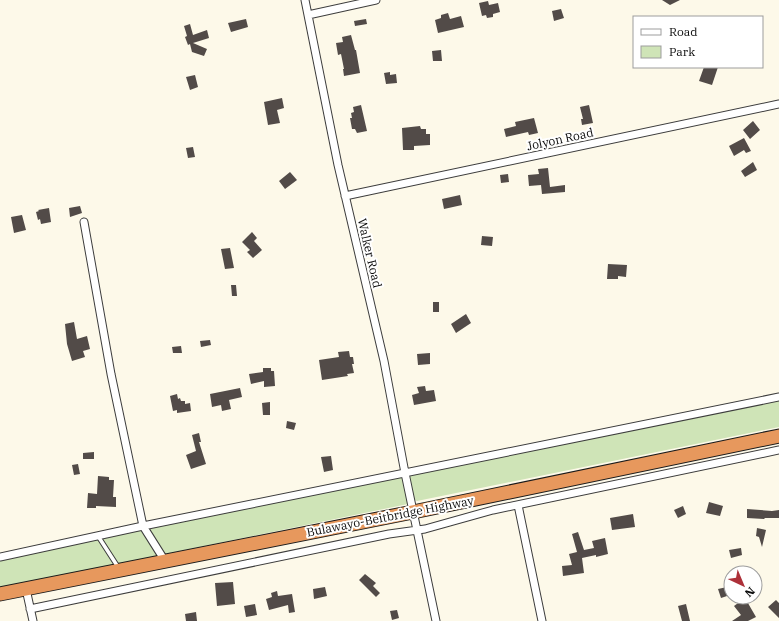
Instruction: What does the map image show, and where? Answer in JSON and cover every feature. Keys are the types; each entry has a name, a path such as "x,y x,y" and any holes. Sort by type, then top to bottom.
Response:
{"highway":[{"name":"Bulawayo-Beitbridge Highway","path":"0,594 413,512 779,436"}],"street":[{"name":"Walker Road","path":"305,0 345,196 384,361 405,473 436,621"},
{"path":"308,15 376,0"},
{"name":"Jolyon Road","path":"345,196 779,104"},
{"path":"84,222 111,374 143,526 165,561"},
{"path":"0,557 143,526 779,397"},
{"path":"30,608 389,534 417,530 486,512 779,450"},
{"path":"518,505 542,621"},
{"path":"26,589 33,621"}],"lane":[{"path":"98,536 119,570"}],"green space":[{"path":"779,399 779,427 417,501 412,499 407,474"},
{"path":"400,476 403,478 408,504 0,588 0,560 147,527"}],"building":[{"path":"662,0 680,0 670,5"},
{"path":"488,1 489,5 498,3 500,12 493,14 493,17 487,18 486,15 482,16 479,3"},
{"path":"561,9 564,18 554,21 552,11"},
{"path":"448,13 450,19 461,16 464,27 438,33 435,20 441,18 441,15"},
{"path":"246,19 248,27 231,32 228,23"},
{"path":"366,19 367,24 355,26 354,21"},
{"path":"190,24 193,35 207,30 209,38 193,43 207,49 204,56 192,52 190,44 188,45 185,37 187,36 184,26"},
{"path":"351,35 356,50 360,73 344,76 341,54 338,55 336,43 343,42 342,37"},
{"path":"441,50 442,61 433,61 432,51"},
{"path":"704,68 718,68 712,85 699,81"},
{"path":"390,72 390,75 396,74 397,83 386,84 384,73"},
{"path":"195,75 198,87 190,90 186,77"},
{"path":"282,98 284,108 277,110 280,123 268,125 264,102"},
{"path":"361,105 367,131 357,133 355,129 352,129 350,118 352,118 351,113 354,112 353,107"},
{"path":"589,105 593,123 582,125 581,119 583,119 580,107"},
{"path":"534,118 538,133 529,135 528,132 506,137 504,129 516,126 515,122"},
{"path":"753,121 760,130 750,139 743,130"},
{"path":"420,126 421,129 426,129 426,134 430,134 430,145 414,146 414,150 403,150 402,128"},
{"path":"744,138 751,151 746,153 744,150 734,156 729,146"},
{"path":"193,147 195,157 188,158 186,148"},
{"path":"753,162 757,170 745,177 741,171"},
{"path":"548,168 550,187 565,185 565,192 542,194 541,185 529,186 528,175 539,174 538,169"},
{"path":"290,172 297,180 285,189 279,181"},
{"path":"508,174 509,182 501,183 500,175"},
{"path":"460,195 462,205 444,209 442,199"},
{"path":"80,206 82,213 70,217 69,208"},
{"path":"49,208 51,222 41,224 40,219 38,220 36,212 39,211 38,210"},
{"path":"22,215 26,230 14,233 11,217"},
{"path":"252,232 257,238 254,241 262,250 253,258 247,252 250,250 242,242"},
{"path":"482,236 493,237 492,246 481,245"},
{"path":"230,248 234,268 225,269 221,249"},
{"path":"608,264 627,265 626,277 618,276 618,279 607,279"},
{"path":"231,285 236,285 237,296 232,296"},
{"path":"433,302 439,302 439,312 433,312"},
{"path":"466,314 471,323 456,333 451,324"},
{"path":"74,322 77,339 87,336 90,349 83,351 85,357 72,361 67,344 65,324"},
{"path":"210,340 211,345 201,347 200,341"},
{"path":"181,346 182,353 173,353 172,347"},
{"path":"349,351 350,357 353,357 354,364 352,364 354,373 347,374 348,376 322,380 319,360 339,357 338,352"},
{"path":"430,353 430,364 418,365 417,354"},
{"path":"263,368 271,368 271,371 274,371 275,386 264,387 264,381 251,384 249,374 263,372"},
{"path":"425,386 426,391 434,390 436,401 414,405 412,395 419,393 417,387"},
{"path":"240,388 242,397 229,400 231,409 222,411 221,405 212,407 210,394"},
{"path":"177,394 178,399 180,398 181,401 185,401 185,404 190,403 191,411 177,413 177,410 173,411 170,396"},
{"path":"270,402 270,415 263,415 262,403"},
{"path":"287,421 296,423 294,430 286,428"},
{"path":"199,433 201,442 199,442 206,464 191,469 186,455 196,451 192,435"},
{"path":"94,452 94,459 83,459 83,453"},
{"path":"331,456 333,470 324,472 321,457"},
{"path":"78,464 80,474 74,475 72,465"},
{"path":"98,476 109,477 109,480 114,480 113,497 116,497 116,507 96,506 96,508 87,508 88,493 97,494"},
{"path":"709,502 723,506 720,516 706,513"},
{"path":"683,506 686,514 678,518 674,510"},
{"path":"747,509 772,511 779,510 779,518 747,518"},
{"path":"633,514 635,527 612,530 610,518"},
{"path":"757,528 766,530 762,547 759,537 756,536"},
{"path":"578,532 584,550 594,548 592,541 605,538 608,554 582,558 584,573 563,576 562,566 572,565 569,554 577,552 572,534"},
{"path":"741,548 742,555 731,558 729,550"},
{"path":"365,574 376,583 373,586 380,593 376,597 359,580"},
{"path":"233,582 235,604 217,606 215,583"},
{"path":"325,587 327,596 314,599 313,589"},
{"path":"723,588 723,597 721,598 718,589"},
{"path":"277,591 278,596 292,594 295,612 289,613 288,605 269,610 266,599 272,597 271,593"},
{"path":"776,600 779,603 779,618 768,607"},
{"path":"255,604 257,615 246,617 244,606"},
{"path":"686,604 690,621 682,621 678,606"},
{"path":"749,605 756,617 748,621 732,621 741,615 734,606"},
{"path":"397,610 399,618 392,620 390,611"},
{"path":"196,612 197,621 186,621 185,614"}]}
